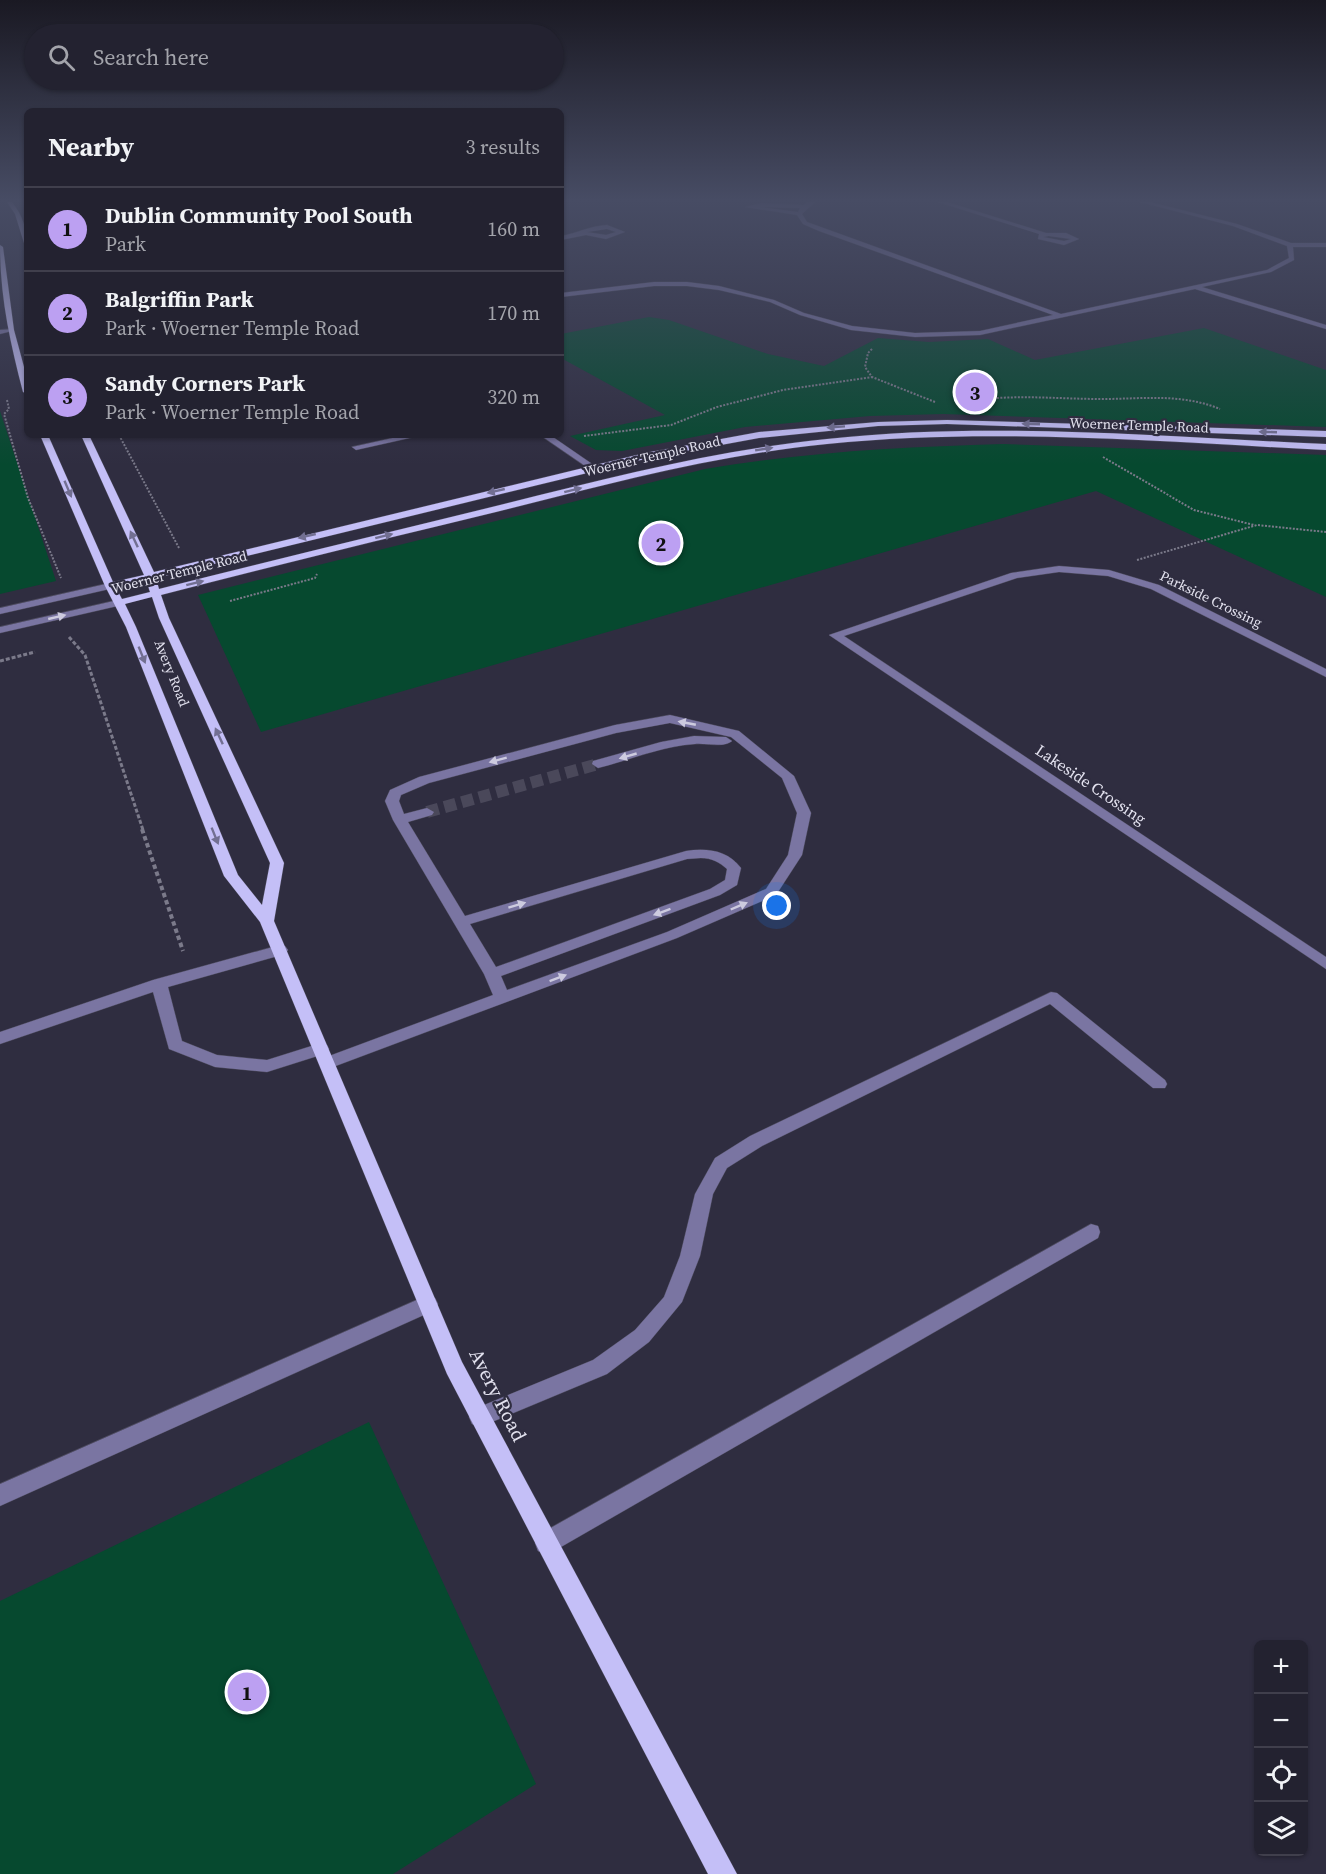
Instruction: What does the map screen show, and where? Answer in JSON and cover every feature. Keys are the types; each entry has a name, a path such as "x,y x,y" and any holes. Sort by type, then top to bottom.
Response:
{"main road":[{"path":"5,289 10,326 24,380"},
{"name":"Woerner Temple Road","path":"110,586 594,468 699,445 759,435 878,424 1000,422 1326,434"},
{"name":"Woerner Temple Road","path":"118,603 652,471 776,447 907,436 968,434 1326,447"},
{"name":"Avery Road","path":"45,438 110,586 131,627 231,876 267,921 280,950 454,1367 723,1874"},
{"name":"Avery Road","path":"86,438 150,575 164,618 277,863 267,921"}],"street":[{"path":"564,295 608,289"},
{"path":"725,289 772,301 802,314 851,328 915,335 980,333 1184,289"},
{"path":"986,289 1062,317"},
{"path":"1203,289 1326,327"},
{"path":"0,324 10,326"},
{"path":"0,332 10,326"},
{"path":"356,447 403,438"},
{"path":"549,438 594,468"},
{"name":"Parkside Crossing","path":"835,635 1015,575 1059,569 1116,575 1155,587 1326,674"},
{"name":"Woerner Temple Road","path":"0,611 110,586"},
{"name":"Woerner Temple Road","path":"0,630 118,603"},
{"name":"Lakeside Crossing","path":"835,635 1326,964"},
{"path":"159,984 175,1045 215,1061 267,1066 324,1056 503,999 672,934 771,892 795,855 804,813 788,776 735,734 670,719 615,729 424,780 395,793 392,801 400,820 492,974 503,999"},
{"path":"598,764 653,749 708,738 747,744"},
{"path":"400,820 427,812"},
{"path":"461,922 686,855 710,852 722,856 734,868 732,882 715,892 492,974"},
{"path":"0,1038 159,984 280,950"},
{"path":"480,1417 600,1367 642,1336 672,1302 690,1256 704,1194 721,1163 756,1141 1051,997 1160,1084"},
{"path":"546,1543 1091,1232"},
{"path":"0,1495 428,1304"}],"path":[{"path":"872,377 864,367 868,353 874,348"},
{"path":"578,438 615,430 671,425 717,407 783,390 872,377 936,402"},
{"path":"966,402 1014,396 1120,400 1180,396 1205,402 1220,409 1226,416"},
{"path":"6,397 9,409 4,414 10,441 42,540 62,579"},
{"path":"121,438 181,551 176,555"},
{"path":"1102,456 1194,510 1221,519 1326,532"},
{"path":"1116,575 1127,562 1257,525"},
{"path":"230,601 315,578 319,570"},
{"path":"73,633 69,637 85,655 183,951"},
{"path":"0,661 36,652"}],"green space":[{"path":"649,317 669,320 768,354 824,366 878,338 929,342 988,339 1035,360 1204,328 1326,370 1326,427 943,414 870,416 745,427 622,451 596,450 570,436 665,415 564,360 564,333"},
{"path":"0,411 56,581 0,594"},
{"path":"1003,444 1326,455 1326,597 1096,491 261,732 198,595 705,469 779,458 853,451"},
{"path":"369,1422 536,1784 393,1874 0,1874 0,1601"}],"tunnel":[{"path":"427,812 598,764"}],"place":[{"name":"Sandy Corners Park","path":"975,392"},
{"name":"Balgriffin Park","path":"661,543"},
{"name":"Dublin Community Pool South","path":"247,1692"}]}
